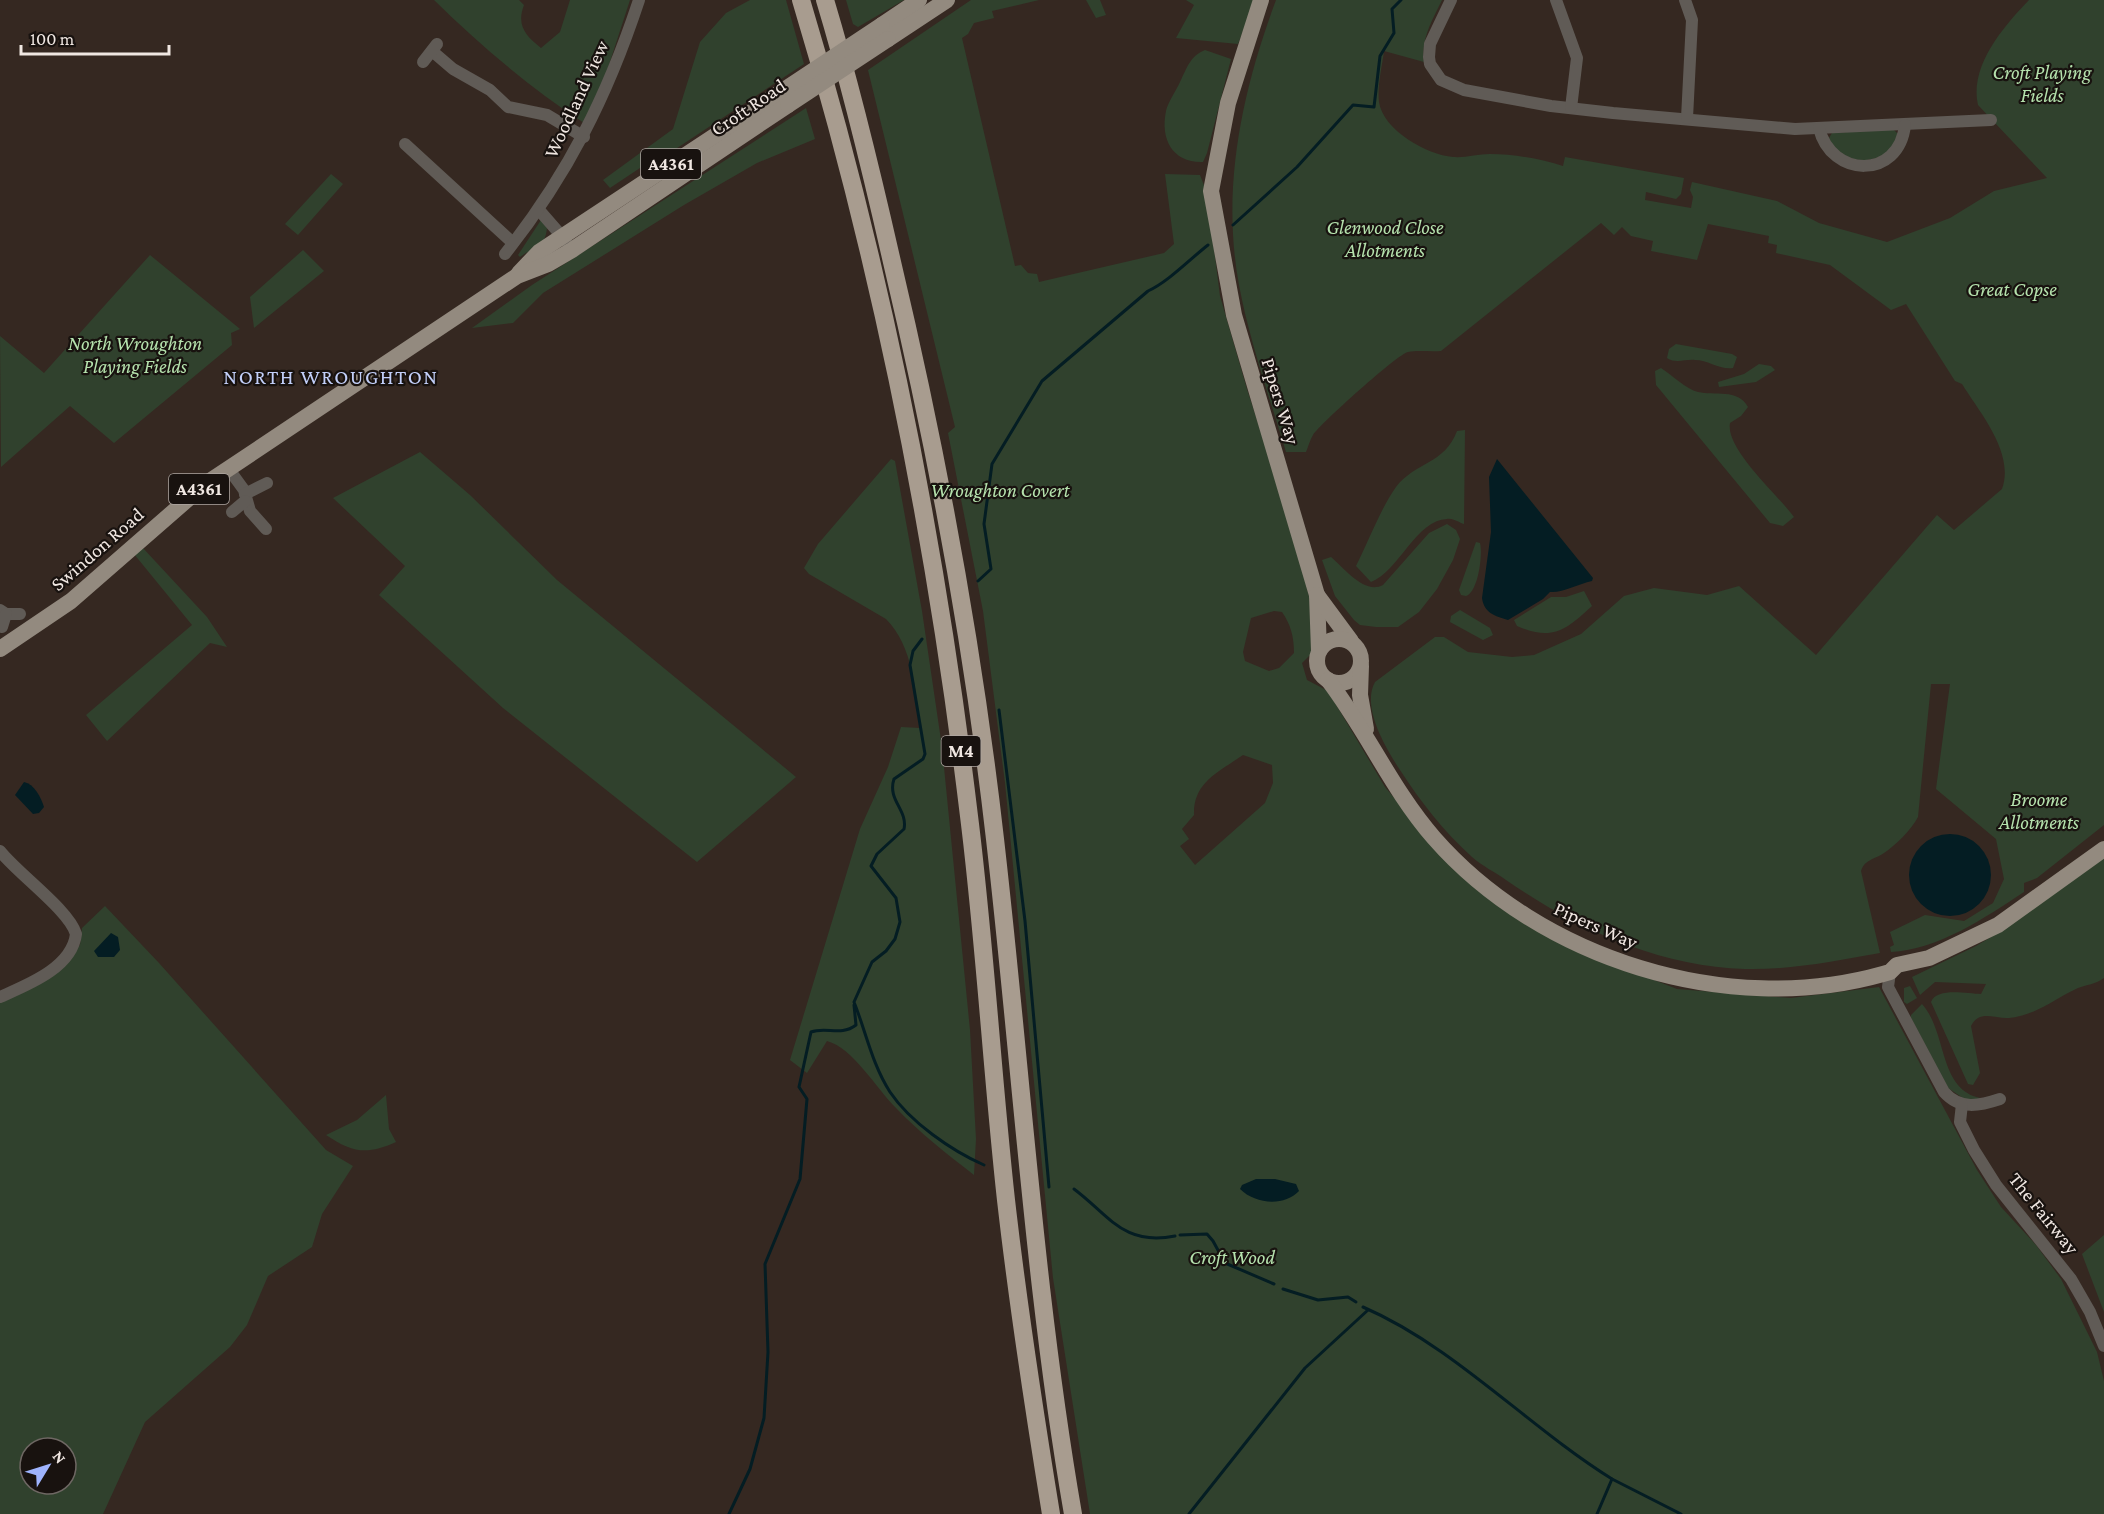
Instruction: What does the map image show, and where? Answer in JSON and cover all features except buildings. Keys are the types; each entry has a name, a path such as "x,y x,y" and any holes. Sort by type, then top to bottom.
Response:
{"highway":[{"name":"M4","path":"801,0 861,223 897,382 940,614 980,903 1007,1202 1025,1349 1051,1514"},
{"name":"M4","path":"825,0 869,162 920,379 962,605 995,841 1038,1278 1073,1514"}],"main road":[{"name":"Croft Road","path":"885,32 919,0"},
{"name":"Croft Road","path":"572,250 784,99 885,32 947,0"},
{"name":"Pipers Way","path":"1261,0 1228,103 1217,167 1211,185 1234,315 1317,595 1319,651"},
{"name":"Croft Road","path":"561,236 784,99"},
{"name":"Swindon Road","path":"517,276 539,252 561,236"},
{"name":"Swindon Road","path":"0,649 71,601 174,509 228,468 517,276 548,264 572,250"},
{"name":"Pipers Way","path":"1317,595 1351,641"},
{"path":"1339,639 1351,641 1359,650 1361,666 1349,678 1338,681 1328,680 1321,676 1317,669 1316,661 1319,651 1339,639"},
{"name":"Pipers Way","path":"1361,666 1360,695 1367,736"},
{"name":"Pipers Way","path":"1328,680 1367,736 1405,801 1453,858 1500,898 1581,945 1653,972 1726,985 1775,987 1834,984 1890,972 1900,974 1998,925 2104,849"}],"street":[{"name":"Woodland View","path":"505,254 539,210 584,137 616,65 639,0"},
{"path":"1451,0 1429,50 1431,64 1441,80 1464,90 1570,108 1785,128 1991,120"},
{"path":"1556,0 1577,58 1570,108"},
{"path":"1685,0 1692,25 1687,118"},
{"path":"423,62 435,48 453,69 490,90 508,107 547,115 584,137"},
{"path":"1819,128 1828,148 1837,157 1845,162 1866,166 1882,162 1896,152 1902,143 1905,125"},
{"path":"405,144 513,243"},
{"path":"539,210 572,250"},
{"path":"228,468 266,529"},
{"path":"232,512 245,497 267,483"},
{"path":"2,627 3,612 20,614"},
{"path":"0,851 41,891 72,926 76,934 71,948 53,968 31,984 2,992"},
{"path":"1890,972 1888,987 1944,1092 1962,1104 1978,1106 2000,1099"},
{"name":"The Fairway","path":"1962,1104 1960,1122 1974,1150 1996,1185 2072,1279 2090,1312 2104,1346"}],"green space":[{"path":"434,0 519,0 524,5 521,19 524,30 541,48 560,32 570,0 630,0 606,74 584,123 506,65"},
{"path":"750,0 786,0 804,64 659,160 649,162 610,188 603,180 673,129 700,42 726,13"},
{"path":"846,0 904,0 858,27 853,24"},
{"path":"971,0 1039,0 992,11 994,18 974,23 968,34 962,38 1015,266 1021,265 1028,273 1037,274 1039,282 1164,253 1174,244 1165,174 1200,175 1207,193 1220,296 1247,389 1296,540 1313,613 1313,652 1302,663 1307,680 1328,691 1385,787 1458,873 1555,941 1677,989 1791,998 1879,987 1977,1170 2001,1207 2036,1245 2061,1279 2097,1352 2104,1381 2104,1514 1090,1514 1053,1278 1005,783 983,611 948,433 955,427 868,70","holes":["1274,611 1282,612 1290,626 1294,653 1279,668 1269,671 1245,661 1243,652 1251,618","1243,755 1272,765 1273,783 1265,803 1195,865 1180,846 1189,839 1182,829 1194,815 1198,794 1203,786 1209,779"]},
{"path":"1086,0 1100,0 1106,15 1096,18"},
{"path":"1186,0 1255,0 1238,44 1176,38 1194,5"},
{"path":"1276,0 1442,0 1426,37 1424,62 1384,51 1380,76 1379,102 1382,112 1397,131 1431,152 1453,157 1485,154 1508,155 1563,166 1565,157 1684,178 1681,194 1676,199 1646,192 1645,200 1691,208 1692,182 1777,201 1819,223 1887,242 1950,218 1994,191 2047,178 1978,105 1979,76 1984,61 2000,34 2029,0 2104,0 2104,825 2037,878 2024,883 2024,892 1978,921 1944,939 1909,950 1891,952 1890,947 1894,945 1890,932 1925,915 1964,921 1993,903 2004,879 1996,839 1936,789 1950,684 1931,684 1918,817 1898,842 1867,862 1861,871 1880,953 1813,964 1762,969 1713,967 1681,961 1650,953 1589,929 1533,898 1472,857 1424,805 1382,740 1373,715 1371,692 1375,682 1435,637 1444,637 1468,652 1512,657 1534,655 1581,634 1624,596 1654,588 1707,595 1739,586 1816,655 1937,515 1954,530 2002,489 2005,475 2004,461 1986,420 1962,384 1955,381 1906,304 1891,310 1830,265 1776,253 1777,245 1768,243 1769,236 1708,224 1697,260 1651,251 1653,241 1631,236 1622,227 1614,235 1601,223 1441,351 1408,352 1390,364 1319,428 1312,437 1306,452 1286,452 1243,306 1234,249 1232,212 1238,140 1245,105 1253,69"},
{"path":"1205,50 1231,59 1203,162 1184,159 1171,148 1167,140 1165,122 1168,104 1187,67 1192,59"},
{"path":"806,108 815,139 757,163 684,205 543,293 513,323 472,328 532,285"},
{"path":"1893,129 1899,135 1891,150 1873,159 1856,160 1847,157 1840,153 1829,138 1832,133"},
{"path":"331,174 343,184 298,235 285,224"},
{"path":"541,220 547,228 544,240 538,247 520,257 518,255"},
{"path":"303,250 324,271 254,328 250,297"},
{"name":"North Wroughton Playing Fields","path":"150,255 240,329 231,333 232,345 114,443 70,406 1,467 0,336 44,373"},
{"path":"1676,344 1732,354 1737,357 1733,368 1723,368 1700,360 1674,361 1667,358 1669,349"},
{"path":"1759,364 1771,366 1775,370 1756,382 1719,387 1718,382 1744,374"},
{"path":"1661,368 1698,392 1732,395 1744,401 1748,407 1741,416 1730,423 1731,434 1736,446 1754,472 1794,517 1783,526 1770,523 1656,385 1655,371"},
{"path":"1465,430 1464,524 1447,519 1426,528 1390,568 1371,582 1356,566 1390,495 1412,472 1445,450 1457,431"},
{"path":"420,452 470,495 557,580 796,777 697,862 503,708 379,595 405,566 333,498"},
{"path":"891,459 895,461 922,611 942,747 970,1030 976,1139 974,1175 905,1117 855,1060 837,1045 827,1041 807,1073 790,1060 860,829 888,767 901,727 920,728 912,670 895,630 886,619 809,574 804,568 818,544"},
{"path":"1447,524 1456,530 1460,539 1453,560 1437,589 1419,612 1398,627 1360,625 1354,620 1335,596 1322,560 1331,557 1362,584 1369,587 1383,585 1429,533"},
{"path":"1476,542 1480,543 1481,549 1476,581 1470,593 1466,596 1461,595 1459,590"},
{"path":"142,547 207,617 227,647 210,643 107,741 86,715 192,625 134,554"},
{"path":"1584,591 1592,606 1574,622 1558,631 1540,633 1517,626 1514,620 1551,597 1566,597"},
{"path":"1460,610 1490,628 1493,635 1483,640 1450,622 1451,616"},
{"path":"2104,856 2104,978 2078,988 2028,1014 2009,1018 1983,1016 1975,1021 1971,1026 1980,1073 1973,1085 1968,1084 1931,1002 1939,994 1981,994 1986,984 1935,982 1920,995 1912,977 1976,946 2006,928"},
{"path":"105,906 326,1150 353,1166 322,1214 312,1247 268,1276 247,1325 230,1347 145,1422 103,1514 0,1514 0,1002 71,956 80,945 82,928"},
{"path":"1910,986 1917,998 1907,1004 1904,1002 1904,988"},
{"path":"1922,1004 1937,1031 1952,1076 1960,1087 1972,1095 1988,1099 1966,1100 1948,1088 1911,1018 1911,1015"},
{"path":"386,1095 389,1129 396,1142 377,1149 360,1150 344,1146 326,1135 357,1120"},
{"path":"2104,1235 2104,1312 2082,1254"}],"water":[{"path":"1497,459 1593,578 1592,581 1565,590 1550,592 1543,599 1508,620 1488,610 1482,598 1491,532 1489,477"},
{"path":"24,782 34,788 41,799 44,807 39,813 33,814 15,795"},
{"path":"1950,834 1966,837 1979,846 1988,859 1991,875 1988,891 1979,904 1966,913 1950,916 1934,913 1921,904 1912,891 1909,875 1912,859 1921,846 1934,837"},
{"path":"111,933 118,937 120,950 114,957 98,957 94,951"},
{"path":"1256,1179 1275,1179 1296,1184 1299,1191 1286,1200 1270,1202 1253,1198 1240,1189 1242,1185"}],"waterway":[{"path":"1233,225 1297,167 1353,105 1374,107 1380,56 1394,33 1392,9 1401,0"},
{"path":"978,581 991,569 984,524 992,464 1042,381 1148,291 1171,276 1208,245"},
{"path":"922,639 913,651 910,665 925,754 923,759 894,779 893,793 903,816 904,829 877,854 871,866 896,898 900,922 895,939 886,951 872,962 854,1002 878,1070 898,1103 920,1125 959,1152 984,1165"},
{"path":"999,710 1025,921 1049,1187"},
{"path":"729,1514 750,1469 764,1418 768,1352 765,1264 800,1179 807,1099 799,1087 811,1032 839,1031 856,1025 854,1005"},
{"path":"1074,1189 1118,1226 1130,1233 1142,1237 1175,1236"},
{"path":"1180,1235 1207,1234 1225,1263 1274,1284"},
{"path":"1283,1289 1318,1300 1348,1297 1356,1302"},
{"path":"1363,1307 1429,1343 1612,1479 1597,1514"},
{"path":"1189,1514 1305,1368 1368,1310"},
{"path":"1612,1479 1681,1514"}],"district":[{"name":"NORTH WROUGHTON","path":"331,377"}],"park label":[{"name":"Croft Playing Fields","path":"2042,84"},
{"name":"Glenwood Close Allotments","path":"1385,238"},
{"name":"Great Copse","path":"2012,289"},
{"name":"Wroughton Covert","path":"1000,490"},
{"name":"Broome Allotments","path":"2039,810"},
{"name":"Croft Wood","path":"1232,1257"}]}
